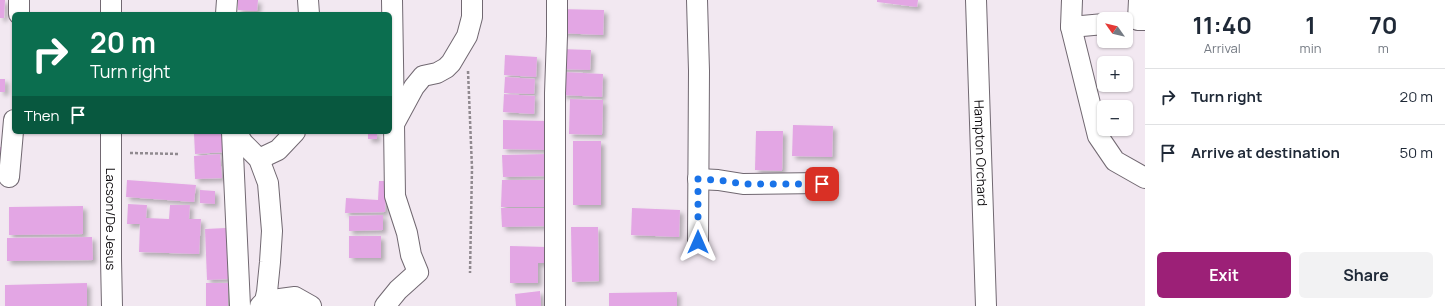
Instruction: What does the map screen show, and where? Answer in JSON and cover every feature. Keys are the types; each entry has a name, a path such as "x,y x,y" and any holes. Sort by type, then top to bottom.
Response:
{"street":[{"path":"19,0 19,12"},
{"path":"111,0 111,12"},
{"path":"226,12 227,0"},
{"path":"308,0 309,12"},
{"path":"385,306 398,290 418,272 411,255 407,233 395,196 392,0"},
{"path":"394,124 414,86 423,76 446,68 451,63 467,36 472,17 472,0"},
{"path":"555,306 555,93 557,0"},
{"path":"697,0 699,71 698,242"},
{"name":"Hampton Orchard","path":"976,0 986,306"},
{"path":"1072,0 1071,27 1098,136 1116,161 1145,178"},
{"path":"1136,21 1139,0"},
{"path":"1071,27 1097,25"},
{"path":"9,177 13,134"},
{"name":"Lacson/De Jesus","path":"111,134 112,306"},
{"path":"232,134 240,306"},
{"path":"237,134 243,143 259,159 268,183 272,231 267,292 262,304"},
{"path":"259,159 278,150 293,134"},
{"path":"698,179 718,180 743,184 822,184"},
{"path":"262,304 295,297 310,306"}],"path":[{"path":"468,67 472,168 470,273"},
{"path":"111,153 180,154"}],"building":[{"path":"0,0 5,0 4,18 0,18"},
{"path":"238,0 258,0 257,11 238,10"},
{"path":"877,0 918,0 917,7 877,2"},
{"path":"558,9 604,10 603,35 558,33"},
{"path":"559,49 591,50 590,70 558,69"},
{"path":"505,55 537,57 536,77 504,75"},
{"path":"563,72 603,74 602,97 562,95"},
{"path":"505,77 535,79 534,94 504,93"},
{"path":"0,79 5,79 5,92 0,92"},
{"path":"504,94 535,96 534,114 503,112"},
{"path":"570,99 603,100 602,135 569,134"},
{"path":"503,120 549,121 548,150 503,149"},
{"path":"793,125 833,126 832,157 792,156"},
{"path":"756,131 783,131 782,171 755,170"},
{"path":"194,134 223,134 225,152 195,154"},
{"path":"368,134 377,134 377,139 368,139"},
{"path":"573,141 601,141 601,205 573,205"},
{"path":"0,147 2,147 0,173"},
{"path":"220,154 222,178 195,179 194,156"},
{"path":"547,154 547,176 503,177 502,155"},
{"path":"127,180 196,185 194,202 126,197"},
{"path":"502,180 548,180 547,207 501,207"},
{"path":"379,181 386,181 385,212 345,213 346,198 378,200"},
{"path":"200,190 215,191 215,204 200,203"},
{"path":"128,204 147,205 146,218 169,219 170,205 190,205 189,219 201,219 199,254 139,252 140,224 127,224"},
{"path":"83,206 83,234 9,235 9,207"},
{"path":"501,208 547,208 548,226 502,227"},
{"path":"632,208 680,210 679,237 631,235"},
{"path":"383,215 383,230 349,231 349,216"},
{"path":"571,227 598,227 599,281 572,282"},
{"path":"226,228 228,279 207,280 205,229"},
{"path":"349,236 381,236 381,258 349,258"},
{"path":"92,237 93,260 7,261 7,238"},
{"path":"510,246 547,247 548,263 538,263 538,283 510,283"},
{"path":"87,283 87,306 5,306 5,285"},
{"path":"206,283 228,283 228,306 206,306"},
{"path":"540,291 541,306 516,306 515,294"},
{"path":"677,292 677,306 609,306 609,293"}],"route":[{"path":"698,242 698,179 730,181 743,184 822,184"}]}
